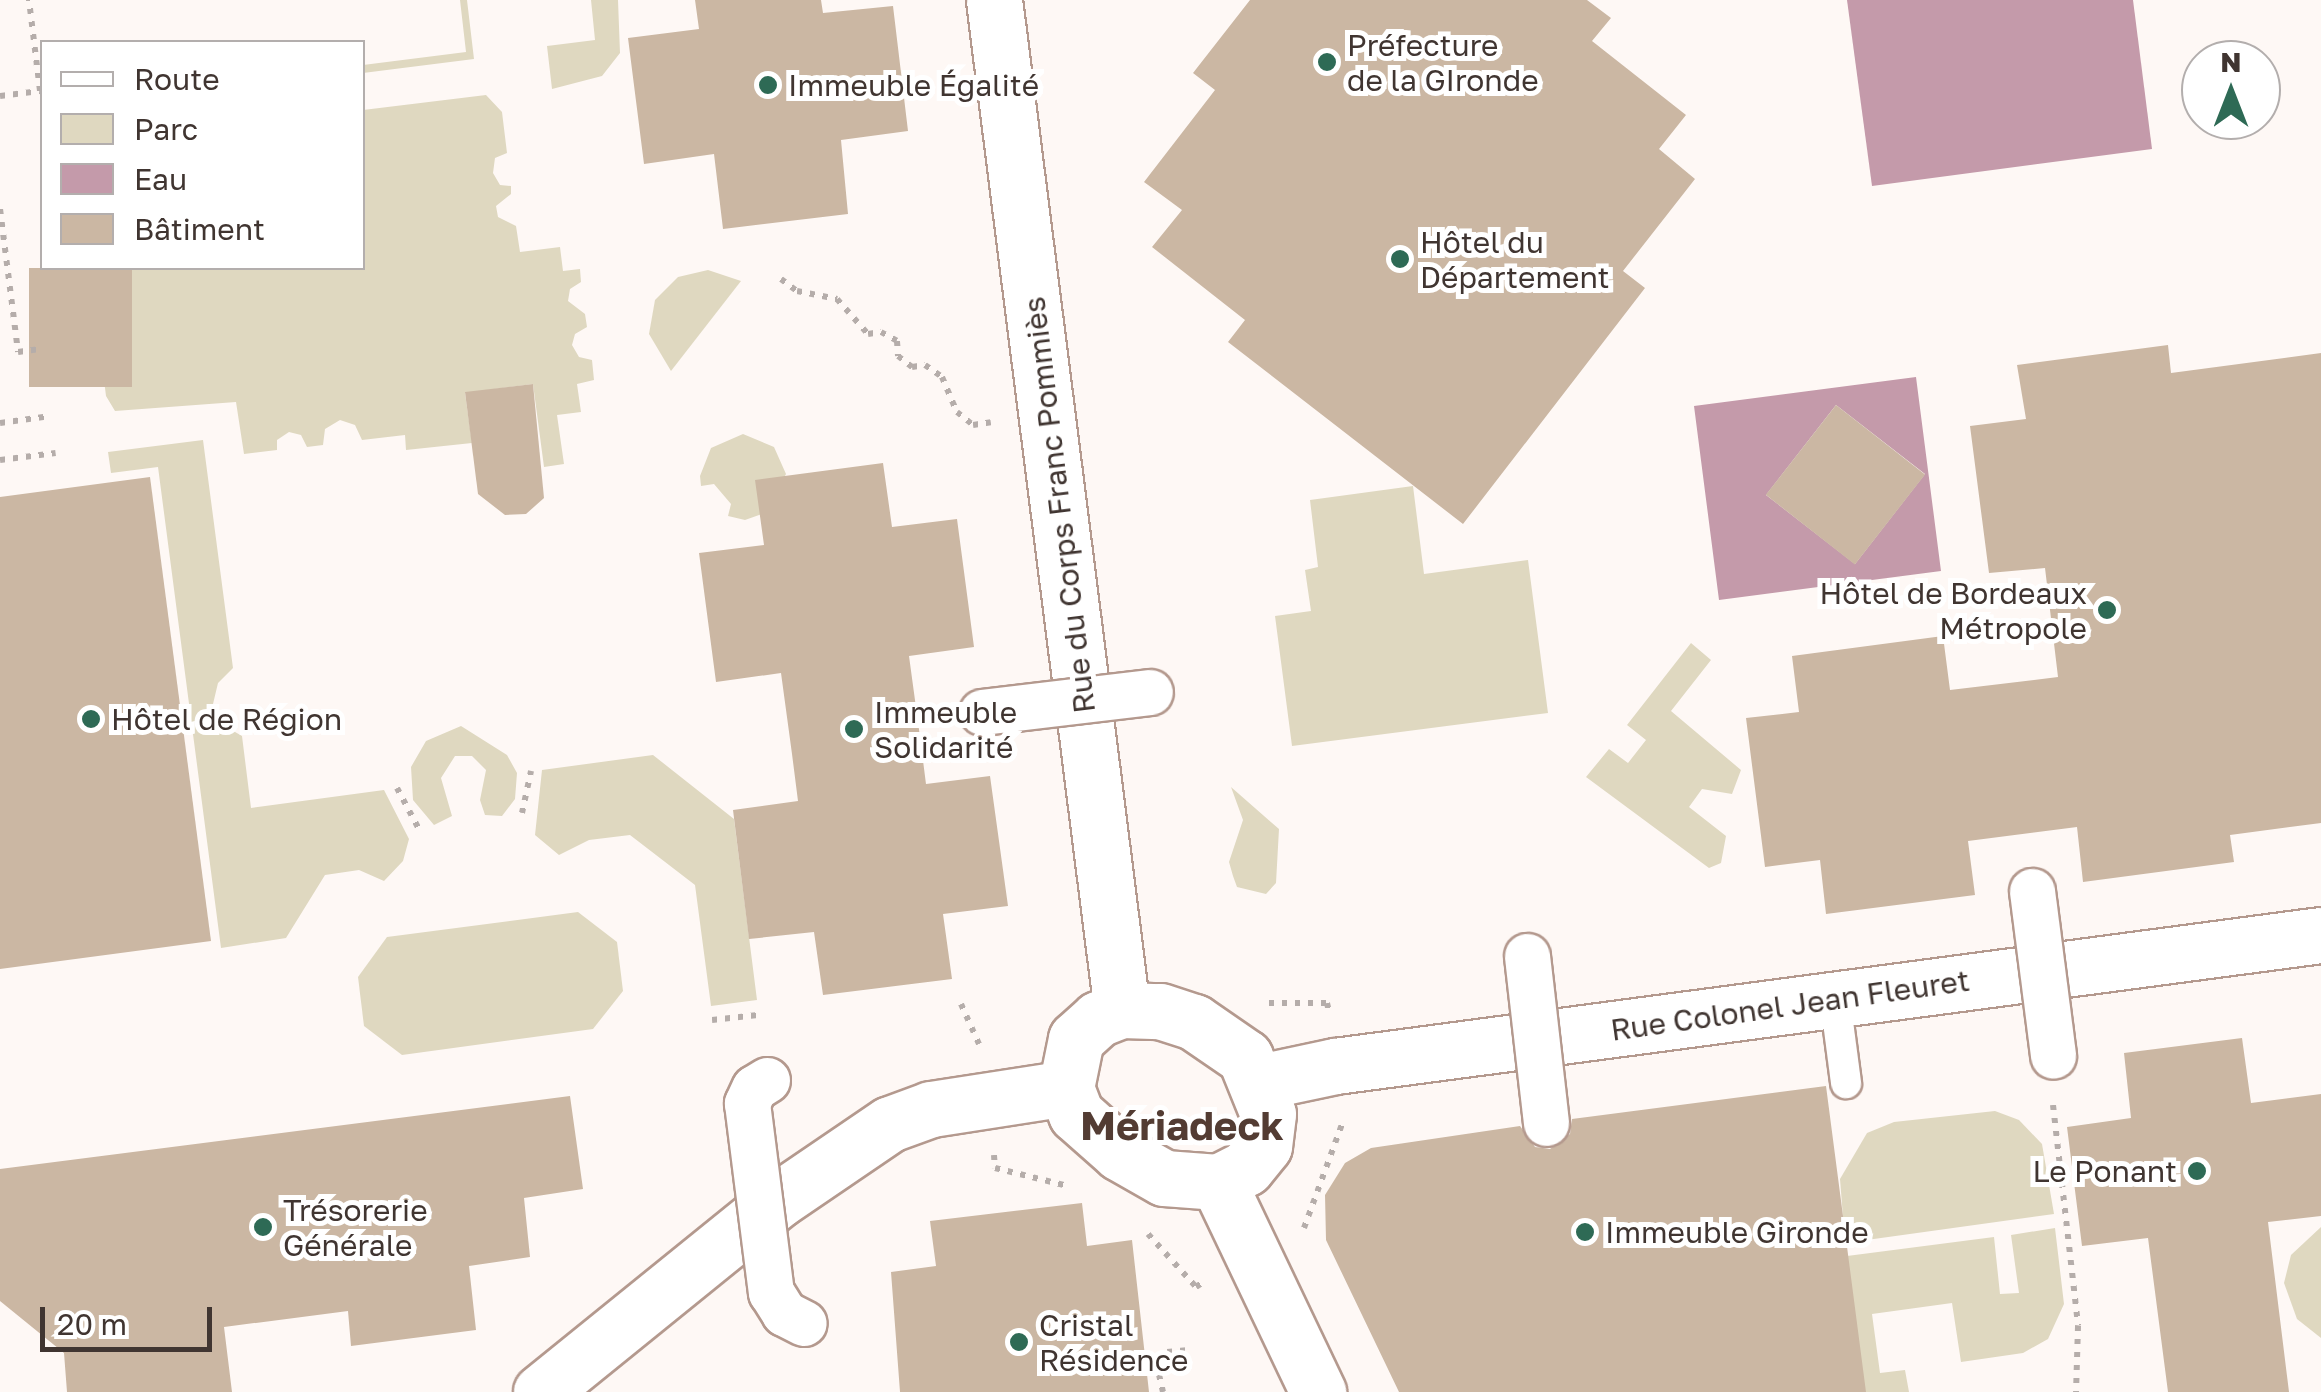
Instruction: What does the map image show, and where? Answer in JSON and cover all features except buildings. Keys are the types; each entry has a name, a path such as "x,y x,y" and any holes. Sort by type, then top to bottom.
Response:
{"street":[{"name":"Rue du Corps Franc Pommiès","path":"994,0 1122,1010"},
{"path":"982,712 1150,692"},
{"path":"2032,891 2053,1056"},
{"name":"Rue Colonel Jean Fleuret","path":"1260,1082 1335,1066 2321,936"},
{"path":"1527,956 1546,1123"},
{"path":"1122,1010 1160,1011 1194,1022 1245,1057 1260,1082 1268,1114 1264,1146 1246,1168 1218,1182 1190,1184 1141,1165 1076,1114 1066,1088 1076,1039 1098,1018 1122,1010"},
{"path":"767,1080 754,1088 748,1104 772,1292 784,1313 804,1323"},
{"path":"541,1392 846,1151 904,1119 986,1100 1066,1088"},
{"path":"1218,1182 1318,1392"}],"lane":[{"path":"1835,999 1846,1083"}],"path":[{"path":"0,96 40,92 29,0"},
{"path":"0,209 18,352 40,349"},
{"path":"781,278 797,291 837,299 868,334 881,332 897,341 898,356 912,367 925,366 942,377 958,412 972,425 991,422"},
{"path":"0,423 52,416"},
{"path":"0,460 56,453"},
{"path":"522,813 530,770"},
{"path":"398,788 420,831"},
{"path":"1142,1228 1196,1287 1303,1231 1343,1132 1328,1003 1259,1003"},
{"path":"961,1004 979,1041 995,1168 1081,1190"},
{"path":"712,1020 758,1015"},
{"path":"2053,1056 2054,1126 2078,1326 2076,1392"},
{"path":"1163,1392 1156,1366 1167,1352 1190,1350"}],"green space":[{"path":"460,0 467,0 474,59 365,73 365,65 466,52"},
{"path":"591,0 618,0 620,53 602,76 552,89 547,46 595,40"},
{"path":"486,95 502,112 507,153 495,158 493,173 500,185 511,186 511,194 496,206 498,217 516,226 520,252 560,247 563,271 580,269 581,282 570,289 568,301 585,314 587,327 575,334 572,345 579,357 592,360 594,380 577,384 581,412 557,415 564,464 544,467 533,384 465,393 472,443 406,450 405,435 362,440 355,425 340,420 325,429 323,445 307,447 301,435 289,432 277,440 277,450 244,454 236,402 115,411 106,396 90,270 365,270 365,110"},
{"path":"708,270 741,281 671,371 649,334 655,300 678,277"},
{"path":"743,434 774,447 786,474 765,513 745,520 728,516 731,504 714,484 701,486 700,476 711,448"},
{"path":"203,440 233,668 218,683 213,704 223,725 242,736 251,808 384,790 409,839 403,861 384,881 359,870 325,875 286,938 221,948 158,467 111,473 108,452"},
{"path":"1413,486 1424,574 1528,560 1548,713 1292,746 1275,616 1311,611 1305,570 1318,567 1310,500"},
{"path":"1691,643 1711,660 1671,711 1741,770 1732,794 1702,789 1689,807 1726,836 1721,863 1709,868 1586,777 1609,749 1628,763 1646,740 1627,725"},
{"path":"461,726 507,755 517,773 515,799 502,816 485,815 480,800 486,770 472,756 455,756 441,778 452,816 434,825 413,800 411,767 426,741"},
{"path":"653,755 734,819 757,1000 711,1006 695,885 630,835 589,840 559,855 535,835 542,770"},
{"path":"1231,787 1279,829 1276,883 1266,894 1237,887 1233,876 1229,862 1243,820"},
{"path":"578,912 617,942 623,991 593,1029 402,1055 364,1026 358,977 387,937"},
{"path":"1995,1111 2019,1120 2042,1144 2054,1214 1845,1243 1840,1179 1867,1133 1894,1122"},
{"path":"2321,1227 2321,1338 2297,1319 2284,1283 2291,1255"},
{"path":"2055,1228 2064,1304 2048,1339 2023,1353 1961,1362 1952,1303 1872,1314 1880,1373 1905,1370 1909,1392 1864,1392 1847,1256 1994,1237 2000,1294 2019,1293 2011,1235"}],"water":[{"path":"1847,0 2133,0 2152,149 1872,186"},
{"path":"1916,377 1941,571 1719,600 1694,406","holes":["1836,405 1925,474 1855,564 1766,495"]}],"place":[{"name":"Préfecture de la GIronde","path":"1327,62"},
{"name":"Immeuble Égalité","path":"768,85"},
{"name":"Hôtel du Département","path":"1400,259"},
{"name":"Hôtel de Bordeaux Métropole","path":"2107,610"},
{"name":"Hôtel de Région","path":"91,719"},
{"name":"Immeuble Solidarité","path":"854,729"},
{"name":"Le Ponant","path":"2197,1171"},
{"name":"Trésorerie Générale","path":"263,1227"},
{"name":"Immeuble Gironde","path":"1585,1232"},
{"name":"Cristal Résidence","path":"1019,1342"}],"district":[{"name":"Mériadeck","path":"1182,1125"}]}
